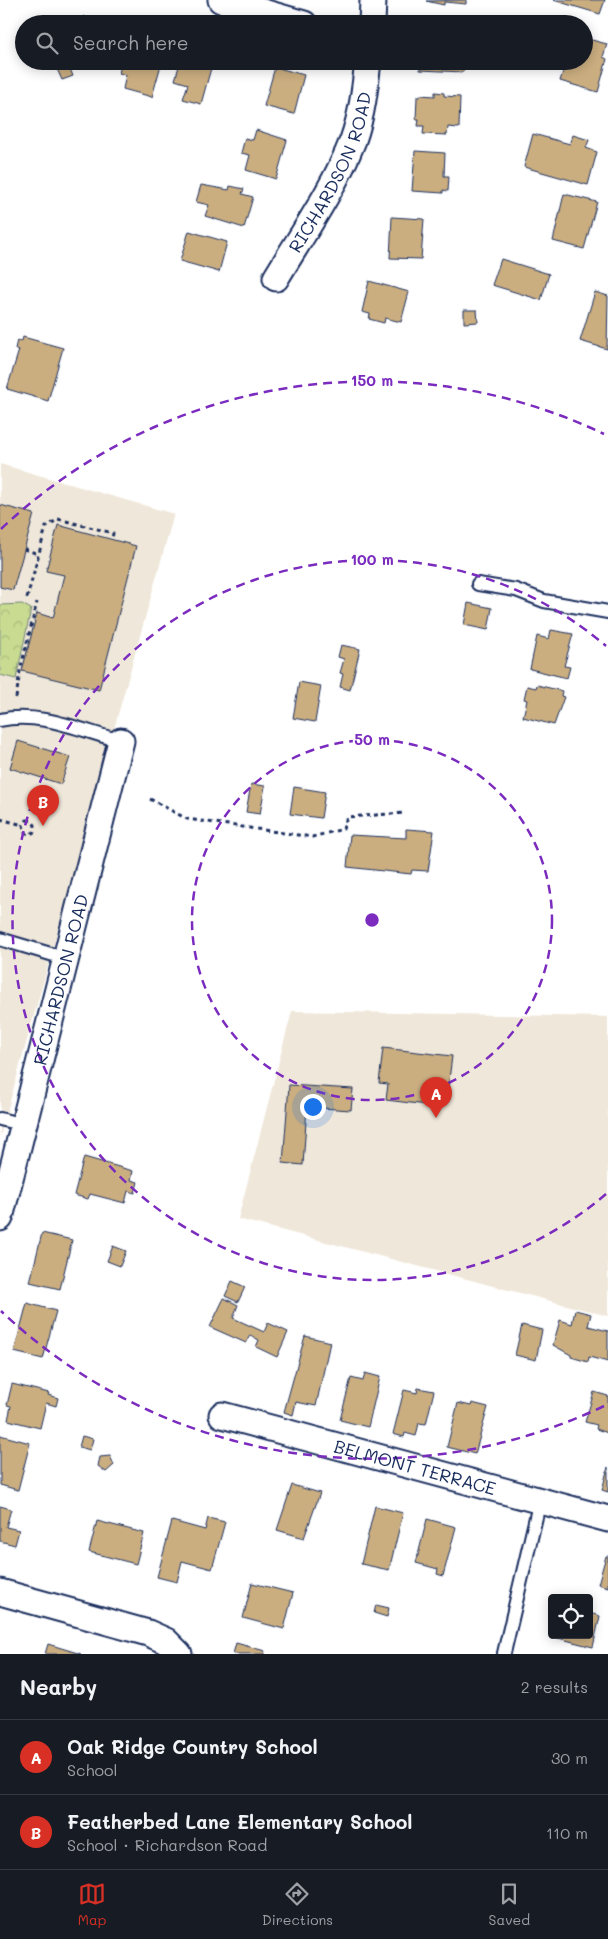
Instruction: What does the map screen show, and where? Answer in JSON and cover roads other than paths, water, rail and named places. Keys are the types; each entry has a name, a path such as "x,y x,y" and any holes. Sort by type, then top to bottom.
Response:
{"street":[{"path":"221,0 273,15"},
{"path":"372,15 373,0"},
{"name":"RICHARDSON ROAD","path":"276,278 335,177 353,140 363,103 367,70"},
{"name":"RICHARDSON ROAD","path":"0,1218 64,958 121,741"},
{"name":"BELMONT TERRACE","path":"222,1415 608,1519"},
{"path":"0,1592 148,1632 166,1641 179,1654"}],"lane":[{"path":"478,584 516,590 544,601 608,612"},
{"path":"0,720 32,717 121,741"},
{"path":"0,939 64,958"},
{"path":"0,1119 24,1125"},
{"path":"504,1653 540,1500"}],"place":[{"name":"Featherbed Lane Elementary School","path":"43,826"},
{"name":"Oak Ridge Country School","path":"436,1118"}]}
